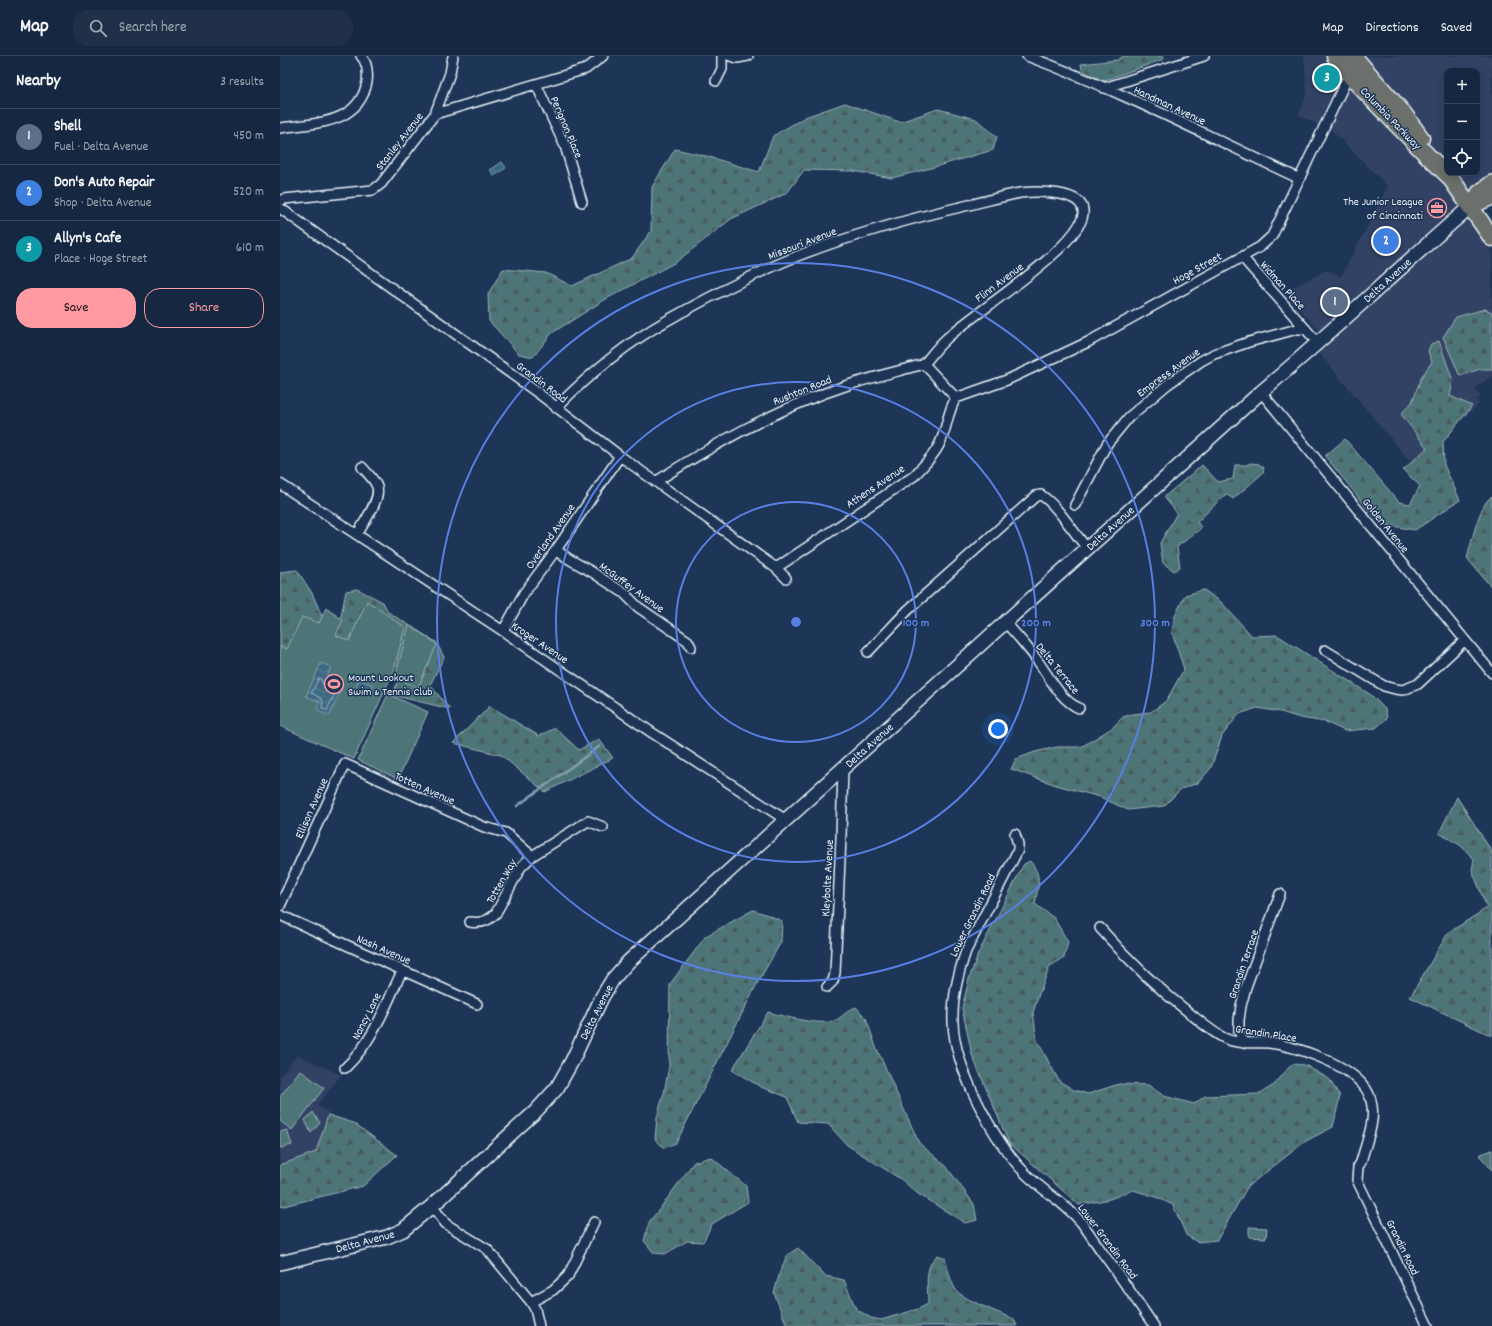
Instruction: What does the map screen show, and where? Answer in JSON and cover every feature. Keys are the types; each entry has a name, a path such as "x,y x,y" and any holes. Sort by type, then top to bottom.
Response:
{"highway":[{"name":"Columbia Parkway","path":"1335,56 1344,69 1355,66"},
{"name":"Columbia Parkway","path":"1355,66 1389,96 1444,169"},
{"name":"Columbia Parkway","path":"1355,66 1416,144 1444,170"},
{"name":"Columbia Parkway","path":"1449,176 1492,238"}],"main road":[{"name":"Delta Avenue","path":"280,1263 387,1237 403,1230 432,1206 536,1111 557,1088 602,997 613,979 628,962 1087,548 1471,206 1479,193 1492,183"},
{"name":"Delta Avenue","path":"1471,206 1492,197"}],"street":[{"path":"280,128 334,120 344,116 350,111 361,97 366,86 367,70 364,59 360,56"},
{"path":"435,114 450,73 453,56"},
{"name":"Stanley Avenue","path":"280,201 284,199 373,190 381,184 435,114 586,69 603,56"},
{"path":"716,81 722,69 722,56"},
{"path":"730,56 737,58 748,56"},
{"name":"Handman Avenue","path":"1027,56 1064,70 1104,88 1300,179"},
{"path":"1104,88 1204,56"},
{"name":"Hoge Street","path":"956,398 1007,380 1082,345 1260,247 1272,236 1346,81 1355,66"},
{"name":"Perignon Place","path":"536,84 565,146 582,202"},
{"name":"Missouri Avenue","path":"556,408 585,380 611,358 638,338 666,321 734,284 842,240 892,224 1022,193 1046,192 1067,196 1076,200 1080,204 1084,215"},
{"name":"Grandin Road","path":"280,208 538,393 620,456 776,568 786,578"},
{"name":"Flinn Avenue","path":"924,364 945,339 1034,270 1067,242 1081,223 1084,215"},
{"name":"Widman Place","path":"1242,257 1306,329"},
{"name":"Empress Avenue","path":"1075,505 1107,444 1128,417 1168,384 1201,361 1214,354 1249,342 1297,329 1306,329"},
{"path":"1306,329 1318,343"},
{"path":"924,364 956,398"},
{"name":"Rushton Road","path":"656,481 697,455 772,415 848,385 924,364"},
{"name":"Golden Avenue","path":"1261,392 1492,673"},
{"name":"Athens Avenue","path":"776,568 914,476 933,456 940,443 952,405 956,398"},
{"name":"Overland Avenue","path":"503,631 524,593 556,550 620,456"},
{"path":"357,535 376,500 378,493 375,483 362,467"},
{"name":"Kroger Avenue","path":"280,484 503,631 651,732 786,820"},
{"path":"868,652 908,610 1032,499 1041,495 1049,500 1087,548"},
{"name":"McGuffey Avenue","path":"556,550 569,560 592,572 624,593 638,607 688,641 691,647"},
{"name":"Delta Terrace","path":"1005,622 1037,660 1059,690 1072,704 1079,708"},
{"path":"1325,650 1384,686 1403,690 1418,684 1465,640"},
{"name":"Totten Avenue","path":"345,764 484,827 497,830"},
{"name":"Ellison Avenue","path":"280,906 345,764"},
{"name":"Kleybolte Avenue","path":"826,987 833,981 834,973 843,768"},
{"name":"Totten Way","path":"470,922 482,923 492,918 521,867 532,856 588,821 603,827"},
{"name":"Totten Way","path":"497,830 506,833 532,856"},
{"name":"Lower Grandin Road","path":"1015,834 1018,850 966,951 960,968 953,1004 955,1040 968,1079 980,1106 1003,1147 1027,1175 1044,1190 1059,1200 1081,1222 1130,1289 1154,1326"},
{"name":"Grandin Terrace","path":"1243,1043 1239,1025 1241,1006 1246,987 1280,894"},
{"name":"Nash Avenue","path":"280,915 477,1004"},
{"name":"Grandin Place","path":"1100,928 1144,976 1216,1034 1226,1039 1243,1043 1270,1043 1307,1052 1341,1068 1363,1084 1370,1097 1373,1112 1358,1167 1356,1180"},
{"name":"Nancy Lane","path":"345,1068 363,1049 371,1036 402,971"},
{"name":"Grandin Road","path":"1356,1180 1428,1326"},
{"path":"432,1206 446,1224 487,1249 531,1302 535,1309 539,1326"},
{"path":"531,1302 553,1290 568,1276 594,1222"}],"shaded area":[{"path":"1304,56 1492,56 1492,191 1471,207 1492,239 1492,376 1475,388 1481,397 1476,400 1479,404 1413,465 1314,347 1325,337 1284,292 1327,270 1341,277 1388,186 1326,125 1324,128 1299,115 1307,93"},
{"path":"297,1055 341,1075 317,1105 357,1132 280,1187 280,1077"}],"green space":[{"path":"1124,56 1164,56 1164,59 1103,81 1082,70 1081,64 1117,60"},
{"path":"845,103 900,122 938,109 976,119 997,137 993,150 892,178 853,171 804,170 787,193 731,219 676,262 606,299 552,333 533,357 519,354 489,321 488,294 503,269 546,273 572,286 632,258 651,231 652,187 675,149 706,156 759,172 773,136 805,117"},
{"path":"1485,309 1492,312 1492,369 1480,369 1460,376 1443,337 1456,317"},
{"path":"1439,341 1453,381 1450,396 1472,406 1443,442 1444,465 1460,500 1415,530 1387,525 1372,514 1325,456 1345,439 1399,502 1410,504 1420,486 1403,470 1427,448 1401,414 1412,402 1422,376 1432,362 1428,351 1431,344"},
{"path":"1251,463 1259,464 1264,468 1263,473 1233,499 1226,494 1197,522 1201,527 1200,529 1177,547 1180,567 1174,571 1163,563 1160,543 1177,513 1164,497 1202,465 1218,482 1233,479 1235,465 1246,465"},
{"path":"1492,496 1492,588 1467,558 1479,516 1487,501"},
{"path":"297,570 312,593 322,616 340,621 346,591 357,589 383,602 388,612 436,642 444,657 430,685 450,709 392,695 403,670 386,662 349,654 280,659 280,572"},
{"path":"1204,590 1221,602 1252,636 1277,635 1371,695 1385,709 1387,718 1376,728 1345,731 1325,722 1257,708 1239,714 1222,736 1211,768 1198,783 1181,789 1164,806 1128,810 1100,797 1056,785 1011,769 1016,759 1035,752 1057,747 1081,747 1112,728 1123,717 1151,712 1166,701 1184,669 1172,633 1174,618 1185,595"},
{"name":"Mount Lookout Swim & Tennis Club","path":"367,601 405,627 394,670 354,759 280,726 280,646 287,649 302,617 319,623 326,608 343,620 336,635 349,641"},
{"name":"Mount Lookout Swim & Tennis Club","path":"409,625 437,644 418,688 395,677"},
{"name":"Mount Lookout Swim & Tennis Club","path":"388,694 428,712 398,779 358,760"},
{"path":"490,706 539,736 555,728 579,750 599,739 613,758 545,792 501,755 453,743"},
{"path":"1457,797 1492,852 1492,1036 1410,997 1448,933 1487,908 1472,870 1474,859 1460,845 1439,833"},
{"path":"1030,861 1037,872 1038,877 1035,904 1054,918 1068,942 1064,958 1050,966 1033,1013 1037,1040 1059,1081 1074,1090 1088,1094 1119,1084 1148,1085 1164,1096 1194,1104 1205,1096 1259,1094 1274,1085 1292,1064 1305,1065 1329,1079 1340,1096 1333,1127 1306,1141 1248,1186 1217,1240 1197,1242 1186,1235 1173,1205 1156,1197 1133,1190 1110,1199 1079,1205 1009,1143 972,1055 962,1008 969,979 978,954 1024,864"},
{"path":"753,910 782,921 781,942 757,984 676,1143 664,1148 655,1139 657,1117 664,1093 669,1066 670,984 706,936"},
{"path":"856,1007 866,1018 876,1047 919,1143 946,1166 974,1204 977,1220 965,1223 918,1194 902,1180 847,1145 828,1124 798,1122 787,1097 761,1087 732,1070 768,1012 812,1022 830,1022 836,1020"},
{"path":"300,1070 324,1088 292,1130 280,1121 280,1097"},
{"path":"313,1112 320,1123 311,1133 305,1120"},
{"path":"328,1115 354,1123 397,1155 363,1186 280,1207 280,1165 316,1152"},
{"path":"287,1130 292,1145 280,1148 280,1132"},
{"path":"1492,1150 1492,1170 1479,1155"},
{"path":"711,1157 746,1186 748,1202 712,1224 703,1242 687,1241 665,1254 654,1253 644,1241 649,1222 694,1162"},
{"path":"1249,1227 1267,1228 1266,1238 1249,1237"},
{"path":"798,1248 825,1276 844,1280 856,1309 871,1318 881,1320 918,1309 928,1304 928,1271 933,1260 938,1255 945,1258 952,1283 960,1294 983,1306 1014,1319 1017,1326 787,1326 774,1293 787,1255"}],"water":[{"path":"502,162 506,168 494,176 490,170"},
{"path":"321,663 331,667 325,681 342,688 330,715 326,715 318,710 317,708 320,702 306,696"},
{"path":"359,679 373,685 369,695 355,690"}],"waterway":[{"path":"517,806 600,746"}],"place":[{"name":"Allyn's Cafe","path":"1327,78"},
{"name":"The Junior League of Cincinnati","path":"1437,208"},
{"name":"Don's Auto Repair","path":"1386,241"},
{"name":"Shell","path":"1335,302"},
{"name":"Mount Lookout Swim & Tennis Club","path":"334,684"}]}
